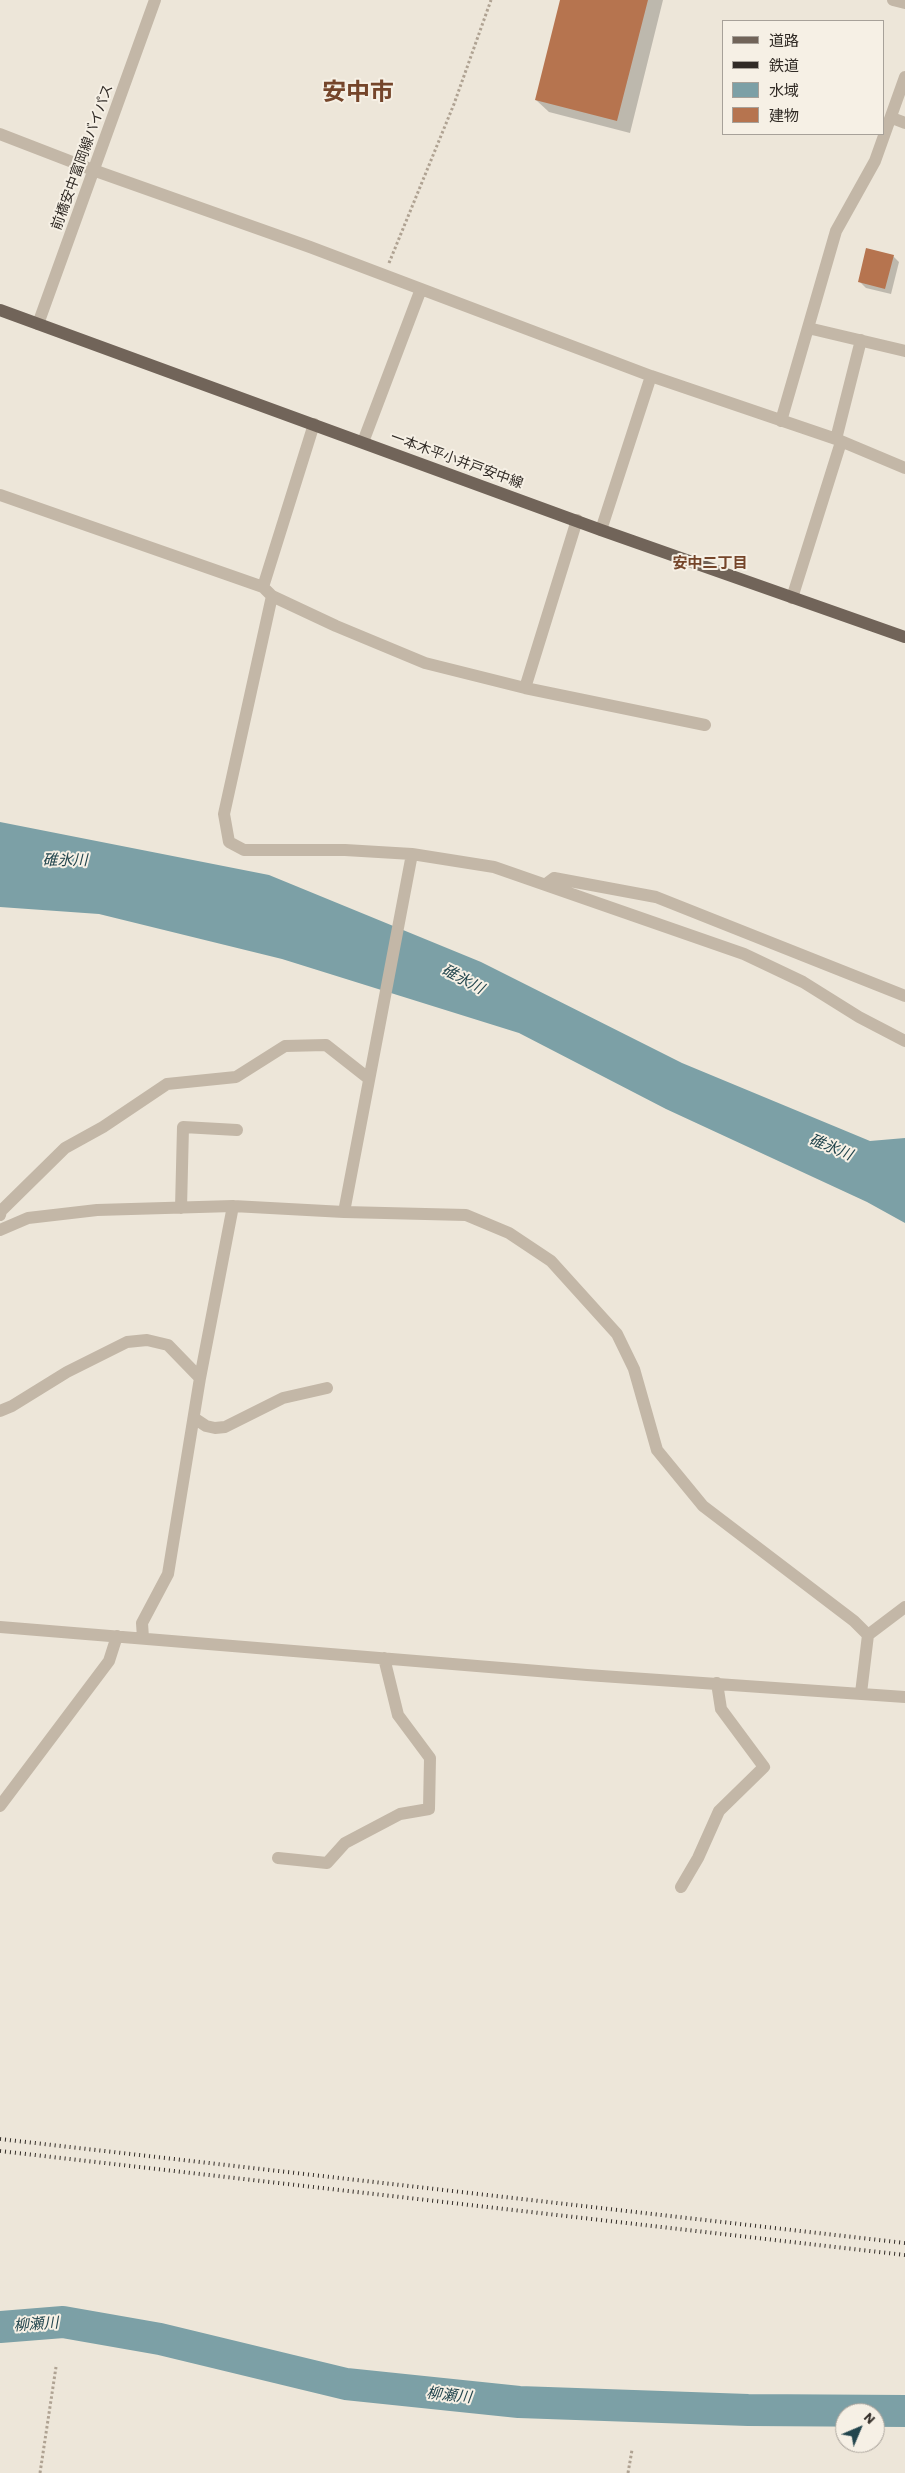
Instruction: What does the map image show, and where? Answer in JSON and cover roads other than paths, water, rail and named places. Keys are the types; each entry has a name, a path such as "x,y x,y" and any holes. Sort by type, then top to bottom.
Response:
{"main road":[{"name":"一本木平小井戸安中線","path":"0,310 601,530 905,637"}],"street":[{"name":"前橋安中富岡線バイパス","path":"38,324 155,0"},
{"path":"893,0 905,3"},
{"path":"781,421 836,231 875,161 892,118 905,77"},
{"path":"892,118 905,123"},
{"path":"0,134 93,170 310,247 651,376 838,441 905,468"},
{"path":"363,442 421,289"},
{"path":"808,328 905,350"},
{"path":"792,598 838,441 861,340"},
{"path":"601,530 651,376"},
{"path":"314,424 268,591 224,814 229,842 244,850 345,850 412,854 494,867 744,954 803,982 859,1017 905,1041"},
{"path":"0,495 268,591 336,626 425,663 525,688 705,725"},
{"path":"525,688 577,520"},
{"path":"344,1212 412,854"},
{"path":"546,884 554,878 656,897 905,996"},
{"path":"0,1215 1,1211 64,1148 102,1127 167,1084 236,1077 285,1046 326,1045 370,1071"},
{"path":"181,1208 183,1127 237,1130"},
{"path":"143,1638 142,1623 168,1574 200,1378 233,1206"},
{"path":"0,1230 28,1218 97,1210 233,1206 344,1212 466,1215 509,1233 551,1261 617,1334 634,1369 657,1450 703,1506 854,1621 868,1635"},
{"path":"0,1411 12,1406 67,1372 127,1342 147,1340 168,1346 200,1378"},
{"path":"194,1418 206,1426 215,1428 225,1427 283,1398 327,1388"},
{"path":"861,1693 868,1635 905,1607"},
{"path":"0,1627 717,1684 905,1697"},
{"path":"0,1806 109,1661 117,1636"},
{"path":"278,1858 327,1863 345,1843 400,1814 429,1808 430,1758 398,1715 384,1658"},
{"path":"682,1887 719,1811 764,1767 721,1709 717,1684"}],"water":[{"name":"碓氷川","path":"0,822 269,875 481,962 682,1063 870,1141 905,1138 905,1223 867,1202 666,1109 519,1033 282,959 99,914 0,907"}],"waterway":[{"name":"柳瀬川","path":"0,2327 63,2322 160,2339 346,2384 519,2402 748,2410 905,2411"}],"railway":[{"path":"0,2139 905,2243"},
{"path":"0,2151 905,2255"}],"district":[{"name":"安中市","path":"358,92"},
{"name":"安中二丁目","path":"710,563"}]}
